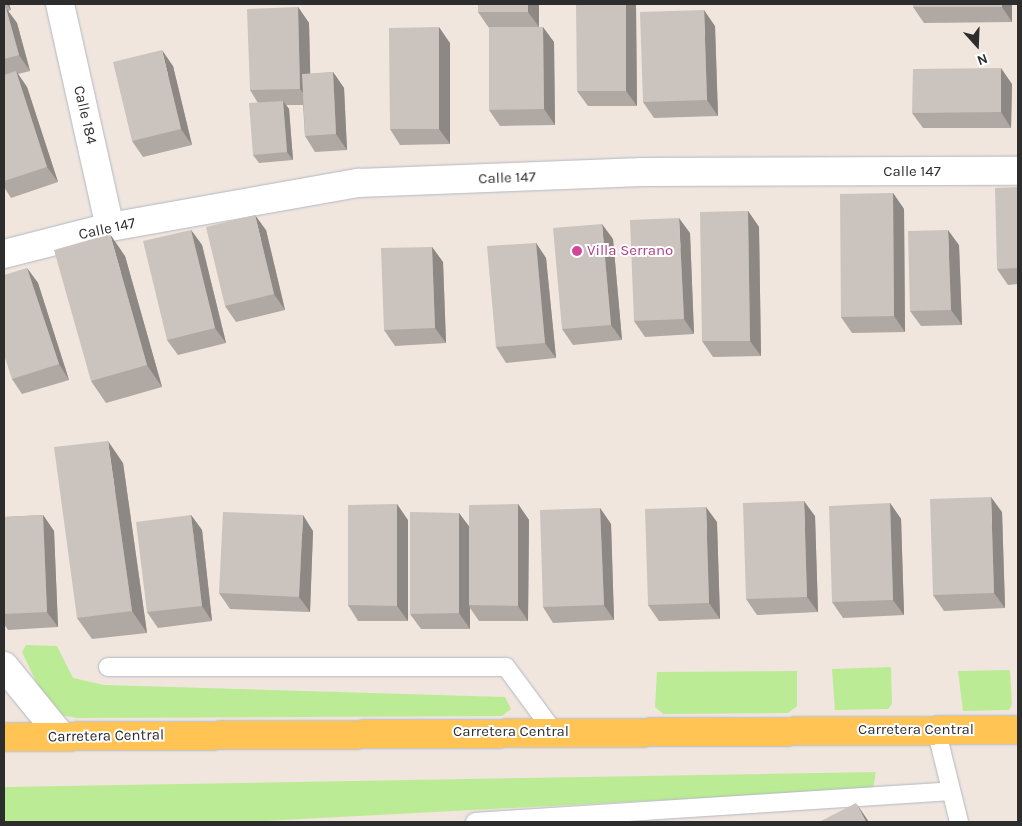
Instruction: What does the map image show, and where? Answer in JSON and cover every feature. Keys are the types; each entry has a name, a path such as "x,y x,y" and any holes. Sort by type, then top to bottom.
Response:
{"main road":[{"name":"Carretera Central","path":"4,737 936,729 1018,730"}],"street":[{"name":"Calle 184","path":"60,4 110,227"},
{"name":"Calle 147","path":"4,254 110,227 358,183 642,172 1018,171"},
{"path":"4,666 61,736"}],"lane":[{"path":"108,668 506,667 554,732"},
{"path":"936,729 959,822"},
{"path":"475,822 951,791"}],"green space":[{"path":"26,645 57,646 73,678 104,685 505,697 511,709 502,716 77,718 61,715 44,698 22,652"},
{"path":"891,667 892,704 888,709 835,710 832,669"},
{"path":"1010,670 1012,705 1009,710 963,711 958,671"},
{"path":"797,671 797,706 788,713 663,714 655,707 657,672"},
{"path":"876,772 873,789 246,822 4,822 4,787"}],"building":[{"path":"478,4 528,4 528,12 478,12"},
{"path":"576,4 626,4 626,91 577,91"},
{"path":"913,4 1002,4 1002,7 913,7"},
{"path":"298,7 300,89 250,90 247,9"},
{"path":"4,8 6,8 19,55 4,59"},
{"path":"704,10 707,100 643,102 640,12"},
{"path":"439,27 439,129 390,129 389,28"},
{"path":"489,27 543,27 544,109 489,110"},
{"path":"162,50 181,129 132,141 113,62"},
{"path":"1001,68 1001,112 912,113 913,69"},
{"path":"16,71 47,167 4,181 4,75"},
{"path":"333,72 336,134 305,136 302,74"},
{"path":"283,101 287,152 253,155 249,103"},
{"path":"1018,187 1018,268 997,269 995,188"},
{"path":"893,193 894,316 841,317 840,194"},
{"path":"748,211 750,341 702,341 700,212"},
{"path":"255,215 274,294 225,306 206,227"},
{"path":"679,218 684,319 634,321 630,220"},
{"path":"602,224 611,325 562,329 553,228"},
{"path":"191,230 215,328 167,340 143,241"},
{"path":"948,230 951,310 910,311 908,231"},
{"path":"110,234 147,365 91,381 54,250"},
{"path":"536,243 545,343 496,347 487,246"},
{"path":"432,247 435,328 384,330 381,248"},
{"path":"27,268 59,364 12,379 4,355 4,275"},
{"path":"108,441 132,611 77,618 54,447"},
{"path":"991,497 994,593 933,595 930,499"},
{"path":"804,501 807,597 746,599 743,503"},
{"path":"890,503 893,600 832,602 829,506"},
{"path":"397,504 397,606 348,605 348,505"},
{"path":"518,504 518,606 469,605 469,505"},
{"path":"706,507 709,603 648,605 645,509"},
{"path":"600,508 604,605 543,607 540,510"},
{"path":"223,512 303,515 299,597 219,593"},
{"path":"410,512 459,513 459,613 410,614"},
{"path":"43,515 47,612 4,614 4,517"},
{"path":"191,515 202,606 147,612 136,522"},
{"path":"856,803 866,822 819,822"}],"place":[{"name":"Villa Serrano","path":"577,251"}]}
